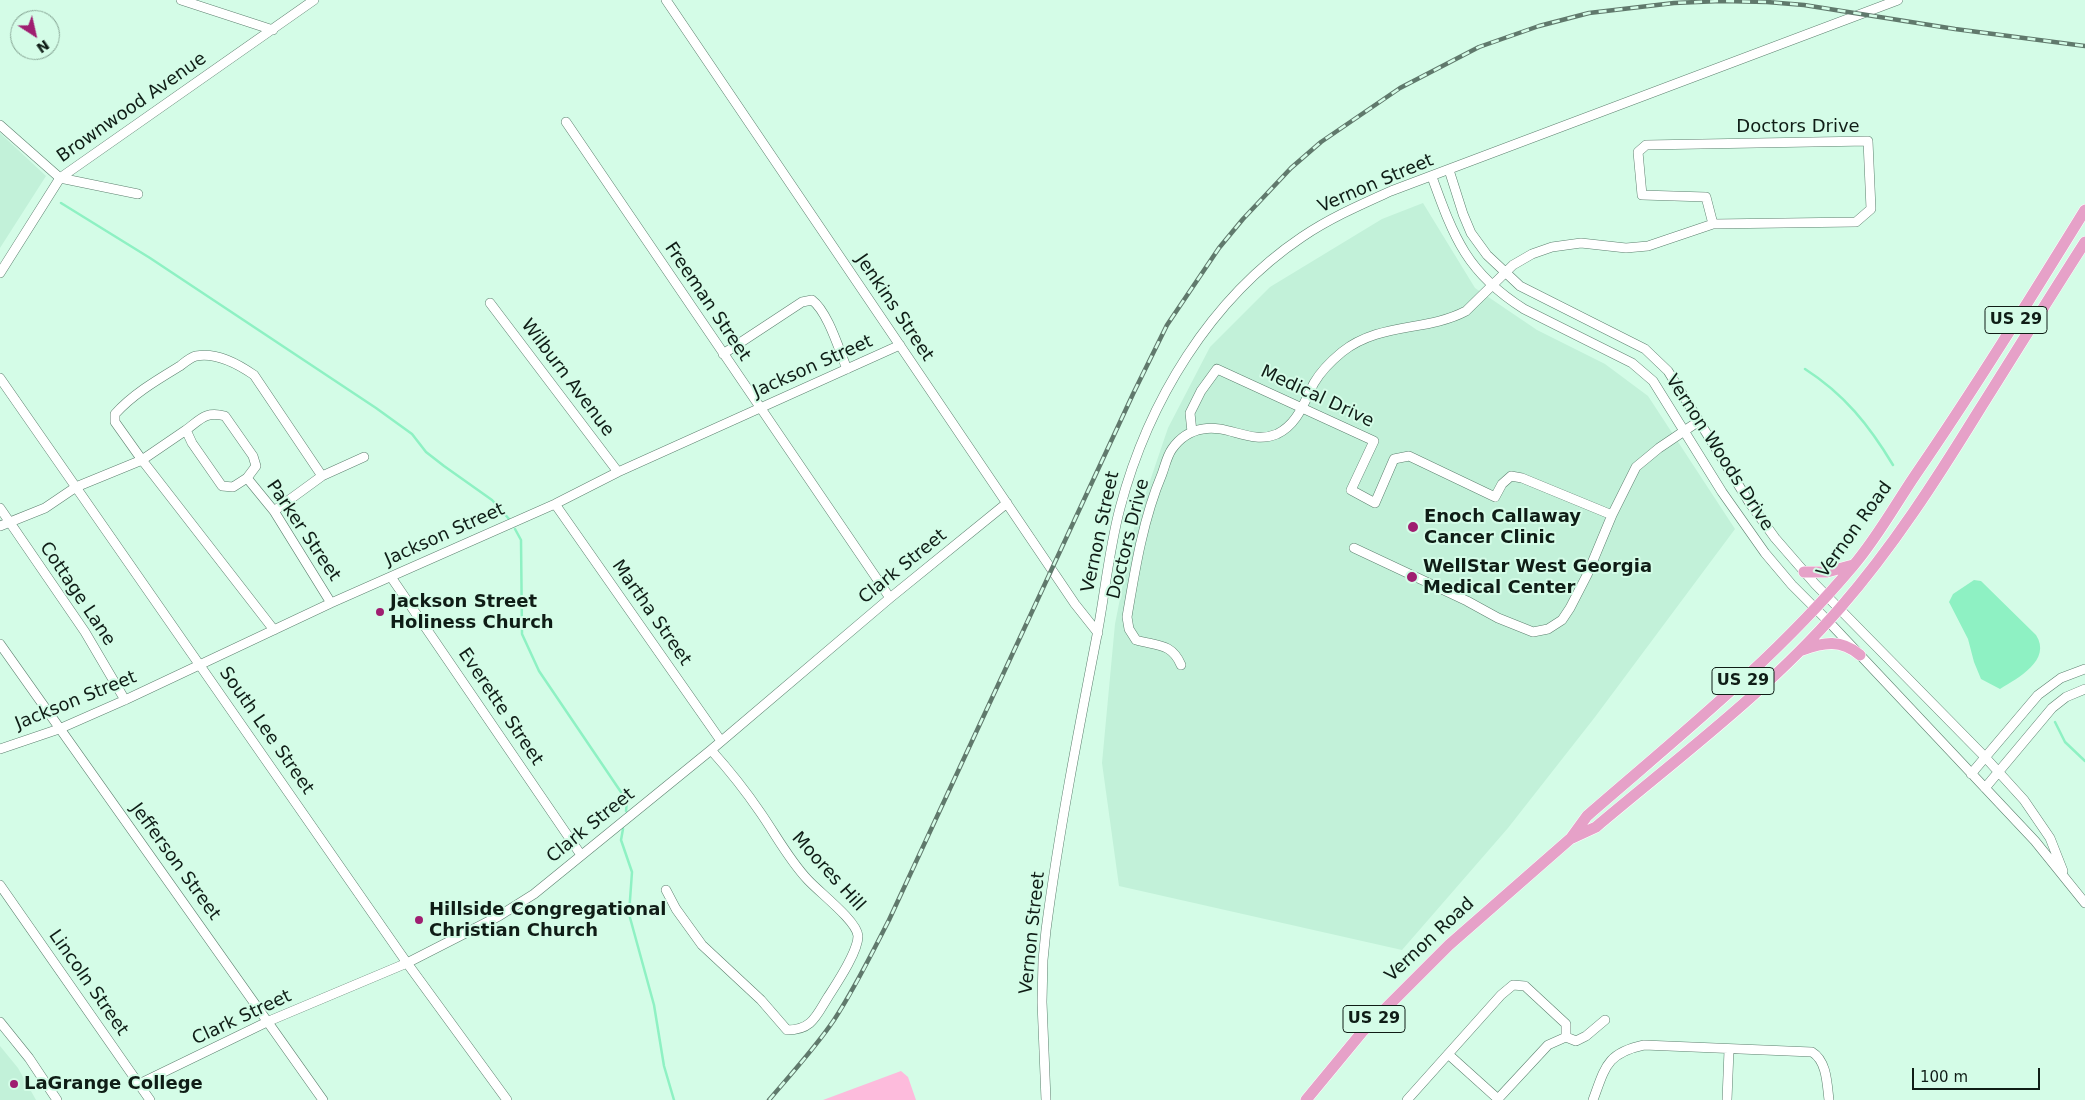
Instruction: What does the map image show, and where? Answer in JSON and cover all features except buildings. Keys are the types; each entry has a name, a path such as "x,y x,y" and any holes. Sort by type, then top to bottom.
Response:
{"main road":[{"name":"Vernon Road","path":"1570,840 1587,816 1726,696 1771,654 1855,564 1946,430 2085,210"},
{"name":"Vernon Road","path":"1306,1100 1363,1031 1467,927 1570,840 1596,827 1738,708 1798,652 1840,608 1890,546 1932,486 2085,242"},
{"path":"1804,572 1828,572 1855,564"},
{"path":"1798,652 1823,643 1835,643 1848,647 1860,655"}],"street":[{"path":"181,0 273,30"},
{"name":"Brownwood Avenue","path":"0,273 60,178 314,0"},
{"name":"Jenkins Street","path":"666,0 1075,604 1098,633"},
{"name":"Vernon Street","path":"1046,1100 1042,1011 1045,937 1080,720 1098,633 1114,534 1134,463 1162,399 1198,341 1240,290 1270,261 1302,237 1354,208 1391,192 1898,0"},
{"name":"Freeman Street","path":"566,122 890,598"},
{"path":"0,125 60,178 138,194"},
{"name":"Doctors Drive","path":"1492,285 1505,272 1527,256 1552,247 1581,243 1626,248 1648,246 1713,224 1856,222 1871,209 1868,141 1646,145 1638,152 1642,195 1706,197 1713,224"},
{"name":"Vernon Woods Drive","path":"1449,170 1471,233 1487,254 1520,286 1645,349 1674,379 1757,514 1804,572 1985,757 2024,800 2050,838 2069,883"},
{"name":"Vernon Woods Drive","path":"1432,177 1459,245 1476,270 1508,299 1639,368 1660,389 1743,523 1792,585 2035,841 2085,903"},
{"path":"1192,432 1211,428 1248,436 1267,437 1285,429 1303,408 1321,373 1343,352 1378,333 1406,326 1442,321 1458,315 1466,310 1492,285"},
{"path":"723,354 802,302 812,300 818,305 824,315 847,369"},
{"name":"Wilburn Avenue","path":"490,303 618,472"},
{"name":"Jackson Street","path":"0,749 59,728 125,700 331,603 555,504 618,472 900,346"},
{"path":"274,630 142,460 115,422 115,414 125,403 158,379 195,356 212,356 241,366 254,375 317,465 322,476"},
{"name":"Medical Drive","path":"1192,432 1190,413 1201,391 1217,369 1374,441 1351,490 1375,503 1394,459 1408,456 1495,497 1502,484 1510,476 1522,478 1612,515"},
{"name":"South Lee Street","path":"0,378 407,963 507,1100"},
{"name":"Parker Street","path":"206,415 225,416 253,456 256,466 247,478 233,487 222,486 192,443 186,430 206,415"},
{"path":"1354,548 1467,601 1498,618 1533,632 1548,629 1562,620 1587,575 1612,515 1636,467 1684,430 1700,421"},
{"path":"0,526 45,508 76,488 142,460 186,430"},
{"name":"Doctors Drive","path":"1180,665 1175,652 1168,648 1136,640 1129,628 1127,617 1144,531 1157,486 1171,450 1180,440 1192,432"},
{"path":"274,511 322,476 364,458"},
{"name":"Parker Street","path":"247,478 274,511 331,603"},
{"name":"Clark Street","path":"139,1084 269,1021 407,963 499,916 534,894 711,750 890,598 1007,503"},
{"name":"Martha Street","path":"555,504 720,741"},
{"name":"Cottage Lane","path":"0,508 84,632 125,700"},
{"name":"Everette Street","path":"391,577 581,855"},
{"name":"Jefferson Street","path":"0,644 324,1100"},
{"path":"1971,774 2038,695 2061,678 2085,669"},
{"path":"1985,788 2052,708 2066,697 2085,689"},
{"name":"Moores Hill","path":"666,890 676,909 702,944 716,960 761,1000 787,1030 800,1030 813,1021 853,952 858,937 852,921 806,878 785,851 762,814 734,775 711,750"},
{"name":"Lincoln Street","path":"0,885 150,1100"},
{"path":"1407,1100 1501,995 1513,985 1525,986 1566,1024 1566,1037"},
{"path":"1448,1054 1498,1100 1548,1045 1566,1037 1576,1041 1586,1036 1605,1020"},
{"path":"0,1022 29,1058 56,1100"},
{"path":"1593,1100 1606,1065 1618,1054 1630,1048 1644,1045 1812,1052 1819,1056 1823,1064 1830,1100"},
{"path":"1727,1100 1729,1050"}],"shaded area":[{"path":"0,133 46,176 0,248"},
{"name":"WellStar West Georgia Medical Center","path":"1423,203 1475,288 1537,330 1605,364 1648,396 1735,529 1595,717 1508,828 1402,950 1119,886 1102,763 1115,624 1134,528 1168,428 1210,347 1270,287 1382,219"},
{"path":"1974,580 1981,581 2036,635 2040,644 2040,652 2031,667 2024,674 2000,689 1981,679 1968,639 1949,602 1953,594"},
{"name":"LaGrange College","path":"0,1046 18,1068 36,1100 0,1100"},
{"path":"901,1071 908,1077 916,1100 823,1100"}],"waterway":[{"path":"61,203 150,258 376,408 412,434 426,452 492,500 509,519"},
{"path":"1805,369 1832,389 1855,411 1893,465"},
{"path":"515,529 521,540 522,634 539,671 627,801 626,811"},
{"path":"2055,722 2065,742 2085,761"},
{"path":"623,829 621,840 632,872 629,914 654,1005 664,1066 674,1100"}],"railway":[{"path":"769,1100 811,1051 834,1020 889,920 1133,394 1167,325 1219,248 1243,219 1291,168 1321,142 1400,88 1479,47 1539,26 1589,13 1674,3 1767,2 1804,5 1955,29 2085,46"}],"place":[{"name":"Enoch Callaway Cancer Clinic","path":"1413,527"},
{"name":"WellStar West Georgia Medical Center","path":"1412,577"},
{"name":"Jackson Street Holiness Church","path":"380,612"},
{"name":"Hillside Congregational Christian Church","path":"419,920"},
{"name":"LaGrange College","path":"14,1084"}]}
